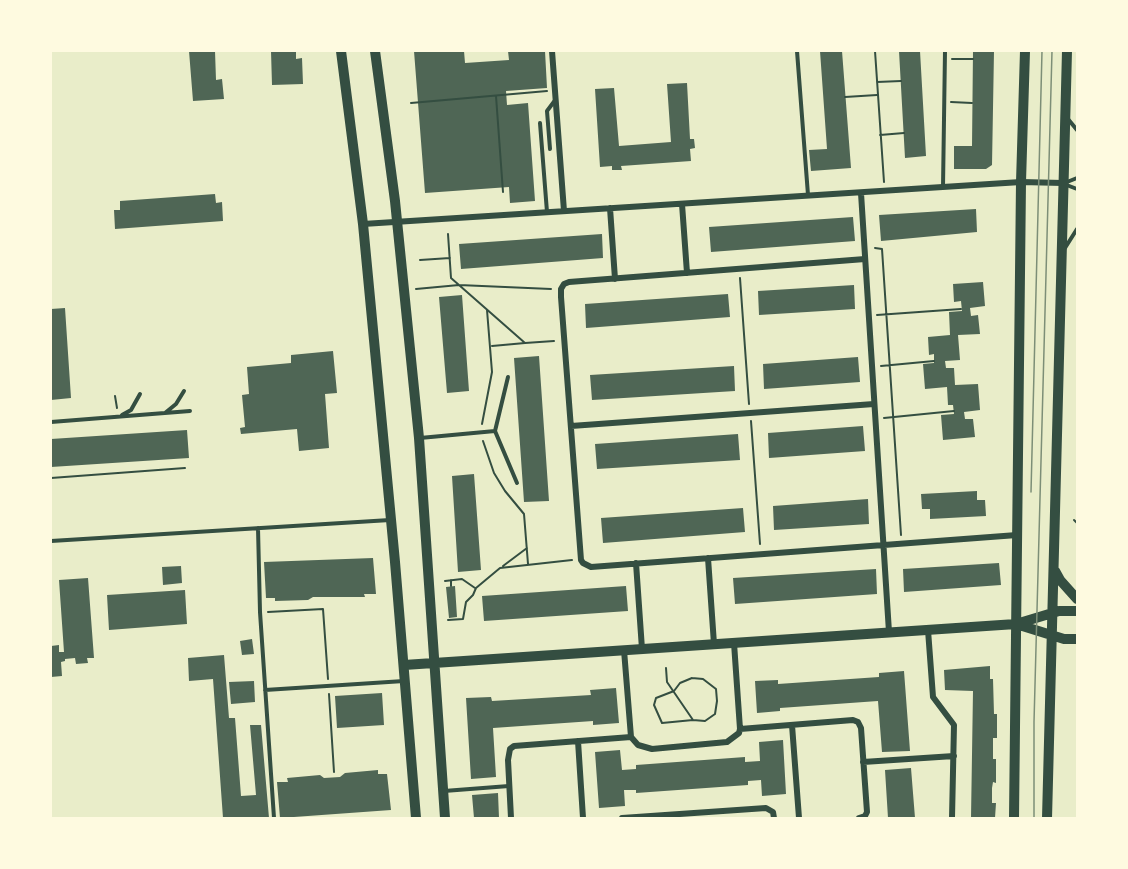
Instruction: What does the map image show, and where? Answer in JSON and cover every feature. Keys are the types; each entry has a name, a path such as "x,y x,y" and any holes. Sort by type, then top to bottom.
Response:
{"main road":[{"path":"341,51 363,224 416,818"},
{"path":"375,51 397,222 419,438 445,818"},
{"path":"1014,818 1021,182 1025,51"},
{"path":"1047,818 1067,51"},
{"path":"1054,569 1060,580 1077,599"},
{"path":"404,665 1016,624 1053,613 1077,611"},
{"path":"1016,624 1064,639 1077,639"}],"street":[{"path":"552,51 564,211"},
{"path":"363,224 1021,182 1063,183"},
{"path":"861,193 889,633"},
{"path":"682,204 687,273"},
{"path":"610,208 615,279"},
{"path":"866,259 564,284 561,289 581,560 591,567 1017,535"},
{"path":"571,426 874,404"},
{"path":"708,558 714,644"},
{"path":"636,563 642,649"},
{"path":"928,630 932,692 954,725 952,818"},
{"path":"624,650 631,737 644,748 662,748 727,742 735,738 740,729 734,643"},
{"path":"740,729 853,720 858,723 861,728 867,812 865,816 859,818"},
{"path":"792,725 798,818"},
{"path":"511,818 508,760 510,749 514,746 631,737"},
{"path":"578,741 583,818"},
{"path":"863,762 954,756"},
{"path":"622,818 766,808 773,812 774,818"}],"lane":[{"path":"797,51 808,196"},
{"path":"943,187 945,51"},
{"path":"550,150 548,111 556,94"},
{"path":"1065,114 1077,130"},
{"path":"540,123 547,212"},
{"path":"1063,183 1077,178"},
{"path":"1063,183 1077,189"},
{"path":"1062,254 1077,229"},
{"path":"508,377 495,431 516,483"},
{"path":"164,413 176,404 184,391"},
{"path":"118,417 131,410 140,394"},
{"path":"51,422 190,411"},
{"path":"419,438 495,431"},
{"path":"51,541 391,520"},
{"path":"258,528 260,612 274,818"},
{"path":"265,690 405,681"},
{"path":"443,791 509,786"}],"path":[{"path":"875,51 885,191"},
{"path":"945,59 973,59"},
{"path":"877,82 901,81"},
{"path":"411,103 496,95 556,94"},
{"path":"496,95 503,192"},
{"path":"845,97 877,95"},
{"path":"944,102 972,103"},
{"path":"880,135 904,133"},
{"path":"448,234 451,278 525,343"},
{"path":"874,238 875,249 882,249 901,544"},
{"path":"420,260 450,258"},
{"path":"404,290 459,285 561,289"},
{"path":"869,315 961,309"},
{"path":"491,346 565,340"},
{"path":"872,366 934,361"},
{"path":"115,396 118,417"},
{"path":"875,418 954,411"},
{"path":"51,478 185,468"},
{"path":"448,621 463,619 466,602 476,588 527,548"},
{"path":"500,568 581,560"},
{"path":"445,581 462,579 476,588"},
{"path":"451,580 451,586"},
{"path":"260,612 323,609 334,772"},
{"path":"666,668 668,682 693,720"},
{"path":"692,678 703,679 716,689 715,714 705,721 693,720 665,724 660,721 654,702 659,696 674,691 680,683 692,678"}],"building":[{"path":"189,51 215,51 216,80 222,79 224,99 193,101"},
{"path":"271,51 296,51 296,59 302,58 303,84 272,85"},
{"path":"414,51 464,51 465,63 509,60 508,51 545,51 547,88 506,91 507,105 528,103 535,201 510,203 509,187 425,193"},
{"path":"820,51 842,51 851,168 811,171 809,150 827,149"},
{"path":"899,51 920,51 926,156 905,158"},
{"path":"973,51 994,51 992,165 986,169 954,169 954,146 972,146"},
{"path":"687,83 690,139 694,139 695,148 690,149 691,161 621,166 622,170 612,170 612,166 600,167 595,89 614,88 619,146 671,142 667,84"},
{"path":"215,194 216,203 222,202 223,221 115,229 114,210 120,210 120,201"},
{"path":"976,209 977,232 881,241 879,215"},
{"path":"853,217 855,241 711,252 709,227"},
{"path":"602,234 603,258 461,269 459,244"},
{"path":"983,282 985,306 970,308 971,316 978,315 980,334 958,335 960,360 945,361 946,368 954,368 955,385 978,384 980,410 964,412 965,419 973,419 975,437 943,440 941,415 954,414 953,405 948,405 947,387 925,389 923,364 934,363 934,354 929,355 928,337 950,335 949,312 962,311 961,301 954,302 953,284"},
{"path":"854,285 855,309 759,315 758,291"},
{"path":"728,294 730,317 586,328 585,304"},
{"path":"462,295 469,391 447,393 439,297"},
{"path":"65,308 71,398 51,400 51,309"},
{"path":"333,351 337,393 325,394 329,448 299,451 297,429 241,434 240,428 245,427 242,395 249,394 247,367 291,363 291,355"},
{"path":"539,356 549,501 524,502 514,358"},
{"path":"858,357 860,382 764,389 763,364"},
{"path":"734,366 735,391 592,400 590,375"},
{"path":"863,426 865,451 769,458 768,433"},
{"path":"187,430 189,458 51,467 51,439"},
{"path":"738,434 740,460 597,469 595,444"},
{"path":"474,474 481,570 458,572 452,476"},
{"path":"977,491 977,500 985,500 986,516 930,519 930,509 922,509 921,494"},
{"path":"868,499 869,524 774,530 773,506"},
{"path":"743,508 745,532 603,543 601,518"},
{"path":"373,558 376,594 364,594 365,597 313,597 308,600 275,601 275,598 266,598 264,562"},
{"path":"999,563 1001,585 904,592 903,569"},
{"path":"181,566 182,583 163,585 162,567"},
{"path":"876,569 877,594 735,604 733,578"},
{"path":"88,578 94,658 87,658 88,663 76,664 75,658 65,659 61,662 62,676 51,677 51,646 59,645 59,652 64,652 59,580"},
{"path":"455,586 457,617 449,618 446,587"},
{"path":"626,586 628,611 484,621 482,596"},
{"path":"185,590 187,624 109,630 107,595"},
{"path":"252,639 254,654 242,655 240,641"},
{"path":"224,655 229,718 235,718 241,796 256,795 250,725 261,725 269,818 223,818 213,679 189,681 188,658"},
{"path":"990,666 990,679 993,679 994,714 997,714 997,738 993,738 996,783 993,782 992,788 992,803 996,803 995,818 971,818 973,691 945,690 944,670"},
{"path":"904,671 910,751 882,752 878,701 780,708 780,711 757,713 755,681 778,680 778,684 879,677 879,673"},
{"path":"254,681 255,702 231,704 229,682"},
{"path":"616,688 619,723 593,725 593,721 493,728 496,777 471,779 466,698 491,697 492,701 591,695 590,690"},
{"path":"382,693 384,725 337,728 335,696"},
{"path":"783,740 786,794 762,796 761,780 748,781 748,785 636,793 636,790 624,790 625,806 599,808 595,752 620,750 622,770 636,769 636,765 745,757 745,762 760,761 759,742"},
{"path":"911,768 915,818 888,818 885,770"},
{"path":"378,770 378,774 387,774 391,810 280,818 277,782 288,782 287,778 320,775 324,778 340,777 345,773"},
{"path":"498,793 499,818 474,818 472,795"}],"tram line":[{"path":"1031,492 1042,51"},
{"path":"1034,818 1034,722 1052,51"}]}
